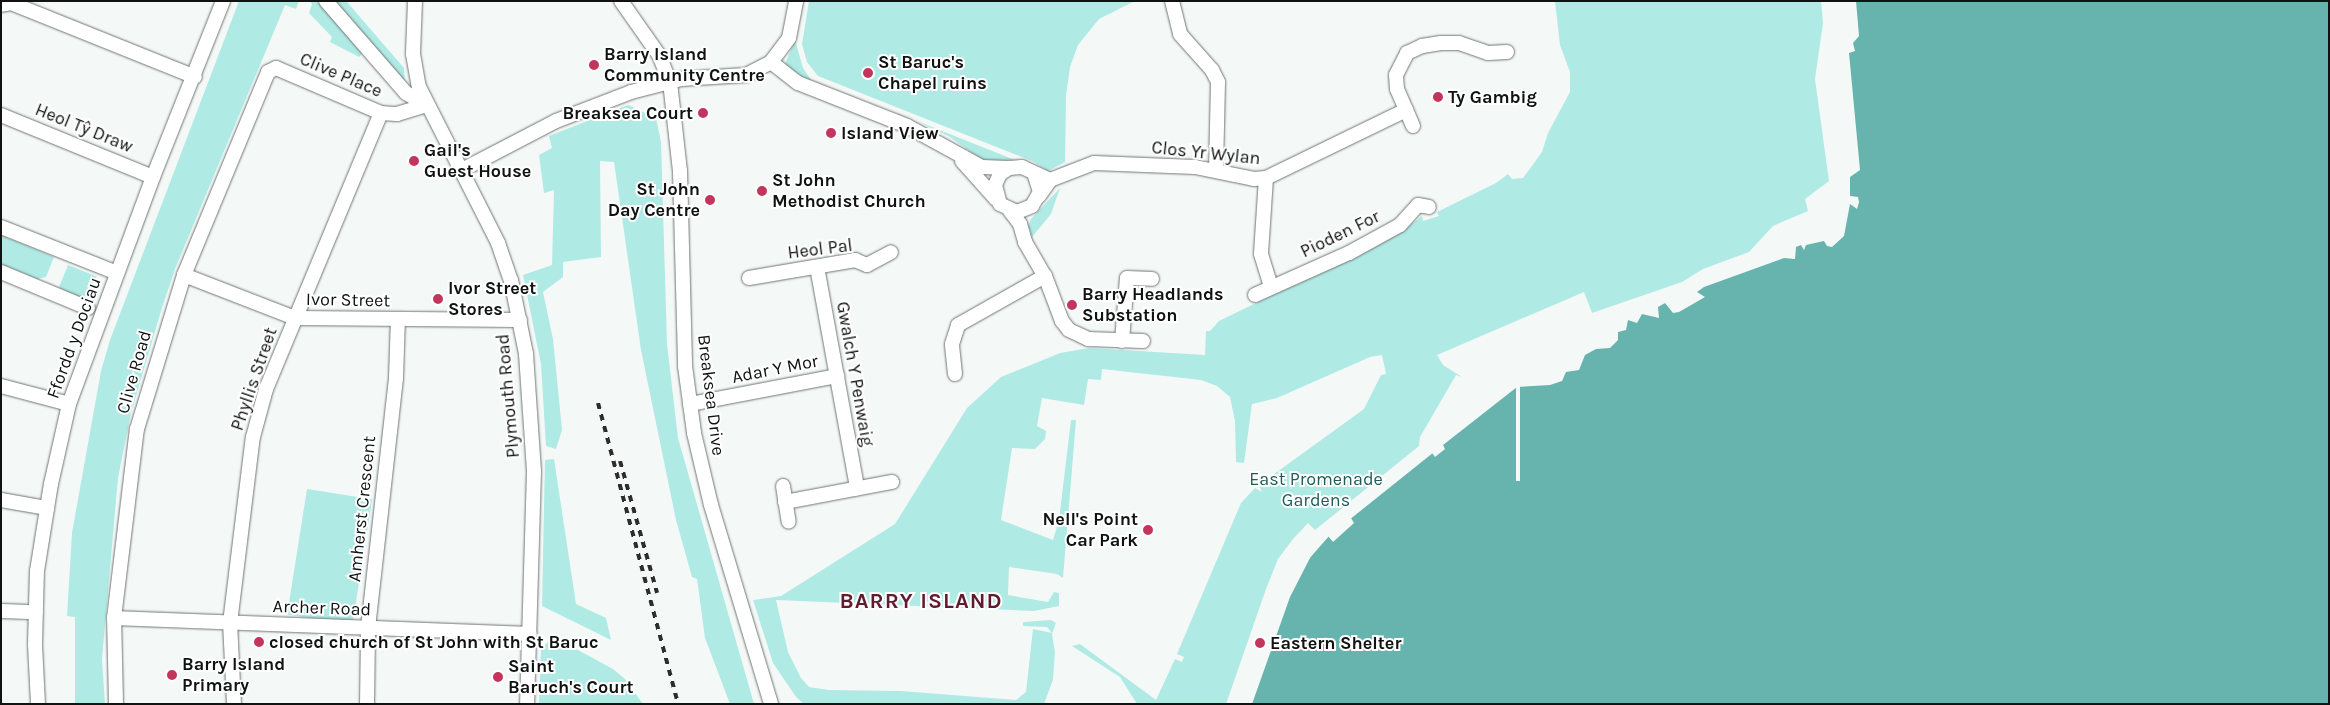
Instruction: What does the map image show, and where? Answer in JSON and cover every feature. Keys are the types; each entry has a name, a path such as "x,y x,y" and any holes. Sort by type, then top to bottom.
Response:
{"street":[{"name":"Ffordd y Dociau","path":"38,704 36,612 38,571 47,508 69,404 117,273 195,77 223,1"},
{"path":"326,1 406,94 426,105"},
{"name":"Plymouth Road","path":"415,1 414,68 426,105 498,243 520,320 533,431 527,704"},
{"name":"Breaksea Drive","path":"621,1 659,55 670,82 680,171 683,331 690,404 704,477 771,704"},
{"path":"460,171 556,120 631,92 670,82 746,75 771,62 788,38 796,1"},
{"path":"1172,1 1180,34 1212,70 1218,82 1216,170"},
{"path":"1,6 11,3 195,77"},
{"path":"1413,126 1397,89 1396,75 1407,53 1422,46 1441,43 1459,43 1488,53 1507,52"},
{"path":"771,62 798,83 874,111 986,168 1022,167 1050,180 1027,210 1020,224"},
{"name":"Clive Place","path":"271,69 381,113 397,114 426,105"},
{"name":"Clive Road","path":"116,704 114,618 137,429 184,275 271,69"},
{"name":"Clos Yr Wylan","path":"1050,180 1094,163 1216,170 1266,178 1406,110"},
{"name":"Phyllis Street","path":"234,704 230,622 253,437 266,389 381,113"},
{"name":"Heol Tŷ Draw","path":"1,115 154,177"},
{"path":"946,148 998,201 1010,210 1020,224 1025,242 1045,276 1060,316 1069,330 1088,339 1143,341"},
{"path":"998,201 995,185 1000,174 1009,168"},
{"path":"1034,173 1040,186 1039,196"},
{"path":"1266,178 1261,254 1271,287"},
{"name":"Pioden For","path":"1255,295 1349,252 1400,225 1420,202"},
{"path":"1010,210 1027,210"},
{"path":"1,227 117,273"},
{"name":"Heol Pal","path":"750,278 855,260 867,265 891,252"},
{"name":"Gwalch Y Penwaig","path":"817,267 857,488"},
{"path":"1,272 88,308"},
{"name":"Ivor Street","path":"184,275 295,318 520,320"},
{"path":"955,374 952,344 958,325 1045,276"},
{"path":"1122,340 1127,278 1152,279"},
{"name":"Amherst Crescent","path":"367,704 368,628 396,378 398,319"},
{"name":"Adar Y Mor","path":"690,404 837,376"},
{"path":"1,386 69,404"},
{"path":"786,502 892,482"},
{"path":"783,486 789,522"},
{"path":"1,500 47,508"},
{"path":"1,611 36,612"},
{"name":"Archer Road","path":"114,618 530,634"}],"green space":[{"path":"239,1 299,1 296,9 285,5 175,269 161,311 131,413 118,478 102,659 105,704 75,704 75,617 67,616 72,533 101,371 110,340"},
{"path":"310,1 317,1 363,53 359,57 330,42 332,37 309,13 312,4"},
{"path":"331,1 346,1 404,68 405,83"},
{"path":"809,1 1135,1 1099,19 1078,45 1070,67 1066,96 1065,162 1048,171 1032,161 818,76 807,62 802,44"},
{"name":"East Promenade Gardens","path":"1555,1 1821,1 1823,23 1815,79 1829,181 1805,199 1808,211 1773,226 1749,252 1703,269 1682,282 1592,313 1584,292 1437,355 1443,365 1462,377 1456,375 1420,437 1419,446 1315,530 1308,523 1278,559 1226,704 1137,704 1120,677 1072,646 1080,644 1156,700 1175,659 1182,662 1184,657 1177,654 1241,503 1255,488 1262,492 1259,485 1364,409 1381,375 1386,374 1382,355 1370,357 1277,398 1252,404 1244,463 1236,462 1235,421 1230,397 1217,386 1201,380 1102,369 1101,380 1088,379 1084,405 1042,398 1037,426 1046,431 1045,439 1035,449 1012,448 1001,520 1053,540 1059,520 1071,420 1076,420 1063,578 1057,574 1009,567 1008,595 1048,602 1054,592 1059,593 1059,606 1034,611 776,600 788,652 801,678 809,687 829,690 901,691 1016,700 1026,692 1033,629 1052,633 1047,627 1023,626 1023,622 1051,620 1056,623 1052,634 1055,652 1053,680 1044,704 804,704 796,697 773,663 753,600 781,596 895,524 967,408 1001,377 1060,353 1089,348 1205,355 1206,331 1210,331 1219,321 1400,233 1422,216 1423,221 1439,216 1437,212 1496,183 1508,174 1512,179 1523,178 1542,152 1548,133 1570,92 1570,72 1560,45"},
{"path":"795,40 803,68 812,81 792,73 785,64"},
{"path":"628,105 656,118 661,142 667,344 678,438 754,704 730,704 705,638 697,579 692,577 676,520 641,350 614,162 600,161 601,257 563,262 563,277 543,292 553,339 562,430 556,449 546,446 541,364 523,275 552,265 554,190 544,193 539,155 552,148 549,136"},
{"path":"917,121 1020,162 983,161 950,137"},
{"path":"1060,188 1051,214 1032,237 1028,226 1031,219"},
{"path":"1,235 54,257 46,277 37,279 1,264"},
{"path":"68,265 97,277 87,300 59,288"},
{"path":"554,459 576,604 606,618 611,640 542,606 545,460"},
{"path":"307,489 372,499 352,625 287,614"},
{"path":"551,639 565,643 613,669 625,679 643,704 539,704 541,649"}],"shaded area":[{"path":"1856,1 2329,1 2329,704 1252,704 1290,597 1311,556 1328,536 1333,542 1354,523 1351,518 1432,453 1435,457 1445,449 1443,445 1517,387 1550,385 1562,381 1566,372 1579,370 1585,355 1596,349 1610,348 1618,340 1618,332 1626,330 1628,320 1637,323 1642,314 1659,318 1658,307 1665,303 1673,313 1679,312 1705,297 1697,292 1704,287 1784,258 1795,259 1796,247 1801,245 1804,250 1806,245 1824,241 1827,246 1832,247 1844,236 1850,204 1857,209 1859,202 1858,197 1850,196 1850,177 1860,170 1849,53 1855,51 1853,43 1859,36"}],"pier":[{"path":"1516,385 1520,385 1520,481 1516,481"},
{"path":"1432,451 1434,452 1349,520 1350,516"},
{"path":"1327,534 1330,535 1308,560 1288,597 1304,562"}],"railway":[{"path":"598,403 678,704"},
{"path":"620,461 657,593"}],"place":[{"name":"Barry Island Community Centre","path":"594,65"},
{"name":"St Baruc's Chapel ruins","path":"868,73"},
{"name":"Ty Gambig","path":"1438,97"},
{"name":"Breaksea Court","path":"703,113"},
{"name":"Island View","path":"831,133"},
{"name":"Gail's Guest House","path":"414,161"},
{"name":"St John Methodist Church","path":"762,191"},
{"name":"St John Day Centre","path":"710,200"},
{"name":"Ivor Street Stores","path":"438,299"},
{"name":"Barry Headlands Substation","path":"1072,305"},
{"name":"Nell's Point Car Park","path":"1148,530"},
{"name":"closed church of St John with St Baruc","path":"259,642"},
{"name":"Eastern Shelter","path":"1260,643"},
{"name":"Barry Island Primary","path":"172,675"},
{"name":"Saint Baruch's Court","path":"498,677"}],"district":[{"name":"BARRY ISLAND","path":"921,602"}]}
